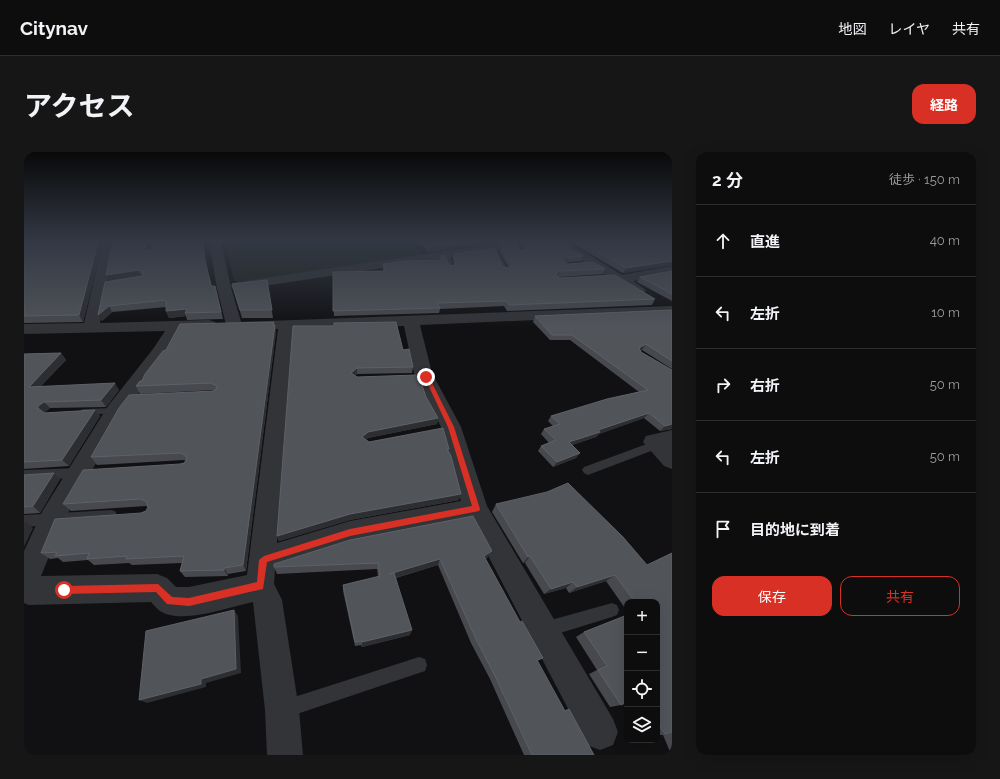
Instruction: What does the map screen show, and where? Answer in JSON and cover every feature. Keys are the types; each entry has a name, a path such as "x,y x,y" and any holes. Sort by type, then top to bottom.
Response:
{"street":[{"path":"92,328 106,270"},
{"path":"221,270 234,325"},
{"path":"224,288 347,270"},
{"path":"605,270 672,309"},
{"path":"618,278 671,270"},
{"path":"24,329 411,321 672,309"},
{"path":"411,321 423,373 418,378 447,428 476,509 600,732"},
{"path":"285,755 282,710 267,600 260,586 264,560 275,420 286,324"},
{"path":"177,325 126,403 85,472 52,518 25,579 29,591 158,588 170,601 189,602 260,586"},
{"path":"664,441 672,460"},
{"path":"264,560 350,533 476,509"}],"lane":[{"path":"602,278 618,278"},
{"path":"72,413 126,403"},
{"path":"588,470 664,441"},
{"path":"24,475 85,472"},
{"path":"24,521 122,514"},
{"path":"544,631 612,610"},
{"path":"282,710 419,665"}],"shaded area":[{"path":"231,270 322,270 239,282 234,281"}],"building":[{"path":"24,270 91,270 79,315 24,316"},
{"path":"107,270 138,270 106,275"},
{"path":"139,270 207,270 211,286 215,286 221,312 185,313 187,309 166,311 166,300 109,306 98,315 105,282 142,276 144,274"},
{"path":"579,270 560,271 556,274 559,278 615,275 655,299 509,305 506,301 437,303 440,308 333,311 333,272"},
{"path":"672,271 672,294 640,277"},
{"path":"267,280 272,310 240,310 232,284"},
{"path":"672,310 672,361 646,344 639,348 641,352 672,370 672,424 665,426 649,413 598,430 600,432 569,442 580,453 557,462 541,446 556,440 544,429 560,424 551,416 607,399 648,390 572,335 552,335 535,316"},
{"path":"274,322 273,325 275,325 243,565 224,568 224,570 180,571 184,556 126,559 127,556 87,559 89,553 55,556 57,552 41,553 55,519 141,513 146,511 148,507 146,501 140,499 63,504 83,470 180,464 184,463 187,459 185,455 180,453 91,457 119,408 129,395 214,391 217,388 217,386 211,383 136,386 140,381 142,381 145,374 163,351 166,350 180,324"},
{"path":"396,322 403,350 409,349 413,367 357,368 351,373 357,377 416,375 418,382 421,382 426,397 438,418 368,432 362,437 369,442 443,428 449,449 447,449 451,456 461,494 350,514 277,536 293,326 334,326 334,323"},
{"path":"61,353 29,387 115,383 101,400 44,402 38,406 38,408 44,413 95,410 62,460 24,462 24,354"},
{"path":"54,473 33,506 24,507 24,475"},
{"path":"568,483 623,537 647,565 672,553 672,732 665,734 660,726 660,599 633,599 615,575 577,587 573,582 551,589 530,556 528,557 496,504 547,492"},
{"path":"473,516 492,551 484,556 520,622 522,621 543,658 537,660 565,711 569,709 594,755 532,755 476,639 440,559 389,574 394,573 412,630 362,642 355,642 343,585 380,576 378,563 274,567 274,564 350,540"},
{"path":"234,610 236,669 201,679 201,684 139,700 146,631"},
{"path":"624,616 624,704 621,705 598,670 607,666 584,632"}],"route":[{"path":"64,590 158,588 170,601 189,602 260,586 264,560 350,533 476,509 451,427 426,377"}]}
